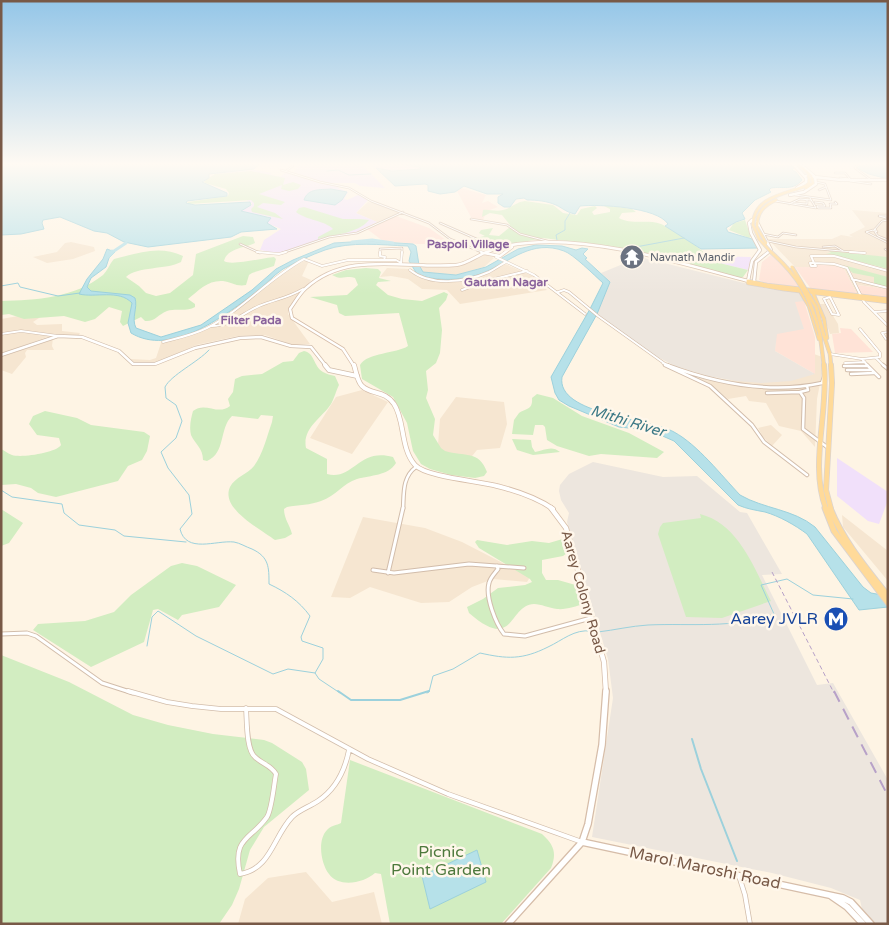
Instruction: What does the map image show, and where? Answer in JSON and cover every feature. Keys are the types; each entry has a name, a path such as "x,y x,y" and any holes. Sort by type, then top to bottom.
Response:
{"main road":[{"path":"748,282 752,261 760,250 749,223 758,207"},
{"path":"755,226 761,210 765,207"},
{"path":"752,220 760,236 800,277 816,307 822,336 826,386 820,443 819,487 824,508 834,531 888,603"},
{"path":"754,283 756,262 771,250 757,222"},
{"path":"417,466 409,452 395,406 391,399 364,388 357,376 354,365 342,349 292,318 290,314 293,304 303,289 322,276 344,267 369,263 462,264 484,253 501,248 545,241 659,258 748,282 888,301"},
{"path":"484,253 497,258 507,254 514,245"},
{"path":"799,290 807,303 815,332 822,348"},
{"path":"812,291 824,320 826,342"},
{"path":"812,291 829,295 861,296"},
{"path":"807,303 818,304"},
{"path":"1,355 36,341 58,336 85,338 91,342 119,350 131,364 138,365 158,363 188,350 226,340 261,337 291,346 311,347 329,370 357,376"},
{"path":"822,336 830,354 832,383 826,490 834,517 854,552 888,596"},
{"name":"Aarey Colony Road","path":"417,466 434,474 505,488 534,498 551,508 561,518 566,528 604,662 606,699 592,804 586,832 582,842 508,924"},
{"name":"Marol Maroshi Road","path":"582,842 828,894 851,902 871,924"},
{"name":"Marol Maroshi Road","path":"828,894 848,907 863,924"}],"street":[{"path":"389,207 429,223 450,239 484,253"},
{"path":"818,207 828,209 831,207"},
{"path":"240,244 260,253 279,254 329,237 357,233 403,212"},
{"path":"888,218 882,221 875,231 866,232 888,243"},
{"path":"471,219 506,225 520,234 550,242"},
{"path":"440,224 494,247 501,248"},
{"path":"875,231 878,236 888,240"},
{"path":"763,234 778,237 783,233 796,235"},
{"path":"768,241 796,247 865,253"},
{"path":"819,248 835,246 844,252"},
{"path":"384,260 385,257 380,256 380,249 401,248 401,263"},
{"path":"888,271 833,256 812,256 816,263 846,267 861,296 888,326"},
{"path":"497,258 527,271 585,314"},
{"path":"163,342 212,326 283,270 304,259 322,266 348,260 396,260 401,263"},
{"path":"410,270 426,279 452,280 485,273 506,262"},
{"path":"462,290 486,281 527,271"},
{"path":"852,277 888,288"},
{"path":"212,326 239,318 259,306 288,298 303,289"},
{"path":"558,292 564,290 569,292 667,367 710,386 752,425 769,447 807,475"},
{"path":"819,293 824,298 832,314 839,314 829,295 824,298"},
{"path":"874,312 888,311"},
{"path":"830,354 862,359 880,357 880,353 860,329"},
{"path":"1,334 11,330 47,333 58,336"},
{"path":"886,339 882,333 888,332"},
{"path":"876,357 888,369"},
{"path":"653,358 670,366 735,383 770,387 807,386 822,383 825,376"},
{"path":"862,359 879,377"},
{"path":"865,362 844,365 868,366"},
{"path":"848,370 872,370"},
{"path":"851,374 875,373"},
{"path":"768,393 800,392 808,390 807,386"},
{"path":"800,392 804,398 802,427 805,432 827,446"},
{"path":"388,573 395,538 403,515 405,480 410,471 417,466"},
{"path":"373,570 388,573 469,564 524,568"},
{"path":"497,566 498,569 488,584 488,593 494,618 504,634 525,636 591,618"},
{"path":"1,634 22,633 36,636 102,682 132,693 176,703 221,709 276,709 349,750 448,794 582,842"},
{"path":"246,708 250,752 252,756 273,768 276,774 268,816 241,843 238,853 240,874 252,872 261,865 293,816 321,799 328,792 342,773 349,750"},
{"path":"739,875 750,924"}],"shaded area":[{"path":"247,207 361,207 356,213 377,222 352,234 330,236 284,252 275,253 260,250 264,240 281,229 267,223 271,218 267,216 248,214 241,210"},
{"path":"362,207 387,207 400,212 377,222 356,213"},
{"path":"466,207 498,207 487,211 483,220 472,219"},
{"path":"852,210 888,213 888,257 829,254 888,269 888,289 858,285 862,295 857,294 843,267 795,267 768,239 832,239 841,235 853,237 849,235 865,227"},
{"path":"396,216 429,228 449,242 443,244 418,244 383,241 367,229"},
{"path":"71,242 94,247 95,251 73,259 47,263 33,257 57,252 65,243"},
{"path":"484,254 494,258 484,267 456,275 429,274 423,272 419,265 463,265"},
{"path":"772,254 790,273 799,287 767,284 759,280 762,262"},
{"path":"709,256 751,257 748,270 711,261"},
{"path":"640,257 768,289 799,292 804,301 795,302 804,329 777,334 775,351 815,374 791,381 761,383 736,381 708,376 675,366 648,352 597,314 610,282 601,273"},
{"path":"306,260 309,261 302,276 311,280 288,309 288,314 310,344 293,345 265,335 238,336 196,345 159,363 136,364 130,359 150,360 156,358 161,343 211,327 258,294 272,280"},
{"path":"503,263 533,276 547,290 460,304 447,290 422,289 408,279 391,276 380,277 387,268 411,269 417,275 431,279 451,279 486,272"},
{"path":"814,264 843,267 857,294 811,289 795,267 815,267"},
{"path":"857,285 888,289 888,298 862,295"},
{"path":"797,300 804,301 815,337 815,374 775,351 776,334"},
{"path":"820,304 826,304 838,324 839,333 830,334"},
{"path":"42,312 39,318 33,322 37,325 62,324 62,331 80,333 79,335 58,334 1,354 1,319"},
{"path":"840,328 851,329 873,352 835,353 832,334 841,333"},
{"path":"53,338 52,346 54,350 27,350 25,353 26,357 12,374 1,370 1,357"},
{"path":"814,354 825,358 817,399 815,447 801,431 779,426 766,403 749,401 746,396 728,399 714,387 696,378 775,382 813,374"},
{"path":"362,390 388,402 352,454 310,438 336,397"},
{"path":"456,397 504,402 507,424 500,448 477,450 468,461 437,458 440,419"},
{"path":"771,425 782,435 772,446 763,437 758,428"},
{"path":"837,458 888,492 888,500 879,524 868,521 837,496"},
{"path":"593,462 663,477 697,476 740,512 747,513 782,574 762,575 817,685 833,683 888,780 888,924 876,924 862,909 860,900 831,888 772,873 592,837 613,698 608,659 567,522 569,513 561,500 559,491 560,485 569,474"},
{"path":"842,515 888,551 888,581 843,527"},
{"path":"363,517 425,528 462,542 530,577 527,582 493,579 472,587 449,602 421,603 370,587 350,598 331,597"},
{"path":"306,872 332,902 374,892 382,924 238,924 245,899 268,878"}],"green space":[{"path":"258,207 275,213 283,219 252,212 251,209"},
{"path":"305,207 343,219 369,220 352,231 318,239 318,237 333,229 326,224 300,215 296,212 299,208"},
{"path":"556,207 563,213 577,215 581,209 590,207 597,208 592,212 594,215 610,212 610,209 606,207 632,209 636,212 622,213 619,218 629,221 661,224 696,246 711,261 748,270 743,277 736,278 665,259 598,245 543,238 498,247 475,238 485,236 479,233 481,230 493,228 489,235 499,236 510,227 502,215 490,213 482,217 483,210 498,211 509,208"},
{"path":"745,220 751,237 749,238 729,230 734,223"},
{"path":"243,236 253,237 255,243 232,251 224,261 240,262 274,257 276,259 274,266 249,275 246,285 237,285 223,281 208,284 188,299 195,304 195,307 192,308 167,311 148,321 141,317 123,326 120,322 122,311 109,307 95,319 85,322 64,316 24,319 9,314 1,315 1,301 55,296 80,289 103,275 114,259 149,251 166,251 183,256 181,262 137,271 126,277 146,293 156,296 170,293 193,275 196,254"},
{"path":"829,251 888,257 888,269 826,253 831,253"},
{"path":"843,265 888,277 887,287 874,284 874,277 853,273"},
{"path":"378,269 381,272 379,278 391,281 378,282 376,285 388,295 402,299 422,301 444,292 448,294 446,300 439,308 442,330 440,353 436,363 426,371 428,390 426,398 435,419 433,435 445,451 475,457 480,460 487,472 484,476 475,478 451,475 430,469 421,464 413,451 407,423 393,397 362,379 360,365 364,361 376,355 397,351 408,346 399,313 345,316 339,313 337,305 310,297 347,295 358,285 355,278 339,278 332,275 346,270"},
{"path":"304,351 310,354 320,369 335,376 339,385 331,404 310,429 306,441 306,448 327,459 327,474 336,475 344,473 372,456 393,457 396,463 384,473 352,481 321,501 287,507 284,509 284,513 292,534 275,540 236,511 228,495 232,484 251,469 260,456 273,416 261,415 258,419 232,416 225,427 217,452 207,461 203,460 200,449 191,435 191,420 193,411 198,408 221,410 230,406 228,399 233,392 235,379 242,376 262,374 283,362 293,361 299,353"},
{"path":"537,394 553,398 582,416 629,433 664,452 657,458 601,454 589,456 557,446 547,440 543,425 535,425 533,435 512,434 514,420 519,413 530,407 532,398"},
{"path":"45,411 77,418 91,425 144,432 150,436 147,451 142,460 128,466 118,481 56,497 38,493 31,488 16,484 1,485 1,449 12,455 23,456 46,452 61,445 59,438 37,435 29,424 33,416"},
{"path":"512,439 531,440 535,452 551,448 560,452 533,455 517,450"},
{"path":"1,509 23,523 9,543 1,546"},
{"path":"700,514 714,519 735,537 744,549 771,601 722,618 686,617 658,534 663,523 701,518"},
{"path":"566,538 567,553 563,556 542,560 542,573 546,580 558,580 579,586 584,604 560,609 537,604 526,606 519,611 509,624 503,628 495,629 484,624 469,613 467,607 483,599 498,588 525,585 532,582 479,548 475,542 477,540 507,545 532,541 549,543"},
{"path":"182,563 197,566 236,585 219,607 182,615 178,620 158,609 153,610 144,642 91,667 33,630 38,624 85,621 114,612 131,595 171,566"},
{"path":"1,655 69,682 133,715 168,725 213,734 264,740 302,762 306,769 309,790 264,827 250,850 239,889 232,905 219,924 1,924"},
{"name":"Picnic Point Garden","path":"350,760 542,834 553,849 554,858 551,868 501,924 390,924 381,874 375,873 365,879 352,882 339,881 333,878 326,870 322,858 321,846 324,834 330,828 341,823"}],"water":[{"path":"1,207 247,207 241,211 271,218 267,223 277,229 241,232 231,237 148,247 124,242 107,233 94,231 60,217 43,220 44,229 21,234 1,235"},
{"path":"560,207 579,207 575,214"},
{"path":"621,207 748,207 742,213 745,219 726,228 728,232 752,239 758,248 701,249 665,226 668,224 662,218 640,210"},
{"path":"367,241 413,244 416,246 419,265 423,272 456,275 486,267 518,249 536,245 562,246 576,250 588,249 583,254 587,258 585,259 610,282 597,314 562,377 564,390 574,400 589,408 663,427 683,438 709,461 740,495 749,500 797,516 815,527 863,587 871,593 888,596 888,607 859,610 807,534 776,516 738,505 674,441 649,430 619,427 559,400 551,377 603,283 578,260 564,251 552,248 532,249 477,275 460,279 442,279 417,274 409,261 411,252 408,246 366,244 335,247 314,254 283,269 254,294 212,323 179,337 163,340 146,339 131,333 128,323 132,303 127,299 114,295 79,294 87,279 103,259 107,249 115,252 109,258 106,267 91,278 87,287 91,291 130,295 135,298 134,320 136,328 161,337 201,325 252,290 276,269 293,260 334,243"},
{"path":"477,850 486,882 430,909 422,876"}],"waterway":[{"path":"557,240 556,235 565,230 565,221 570,213"},
{"path":"625,249 684,238"},
{"name":"Mithi River","path":"352,242 372,240 393,243"},
{"name":"Mithi River","path":"111,253 126,243"},
{"name":"Mithi River","path":"108,256 111,253"},
{"path":"1,286 18,283 20,287 58,296 80,293"},
{"path":"209,350 168,382 165,387 166,398 176,405 182,421 176,438 161,452 168,468 189,495 192,514 180,529 183,537 195,544 234,542 262,555 267,563 269,584 292,597 310,616 301,637 302,641 323,648 323,659 315,673"},
{"path":"1,490 12,497 62,504 64,513 79,525 115,530 124,536 186,542"},
{"path":"598,632 642,626 727,624 759,619 774,614 761,585 787,579 813,595 853,599"},
{"path":"147,646 152,617 158,611 196,636 273,674 288,669 315,673"},
{"path":"427,693 429,692 433,676 453,669 480,653 507,657 522,656 539,651 574,633 591,631"},
{"path":"315,673 319,679 340,693"},
{"path":"338,691 351,700 400,700 429,691"},
{"path":"692,739 701,769 737,861"}],"railway":[{"path":"772,572 834,693"},
{"path":"834,691 888,796"}],"place":[{"name":"Navnath Mandir","path":"632,257"},
{"name":"Aarey JVLR","path":"836,619"}],"district":[{"name":"Paspoli Village","path":"468,244"},
{"name":"Gautam Nagar","path":"506,282"},
{"name":"Filter Pada","path":"251,320"}]}
